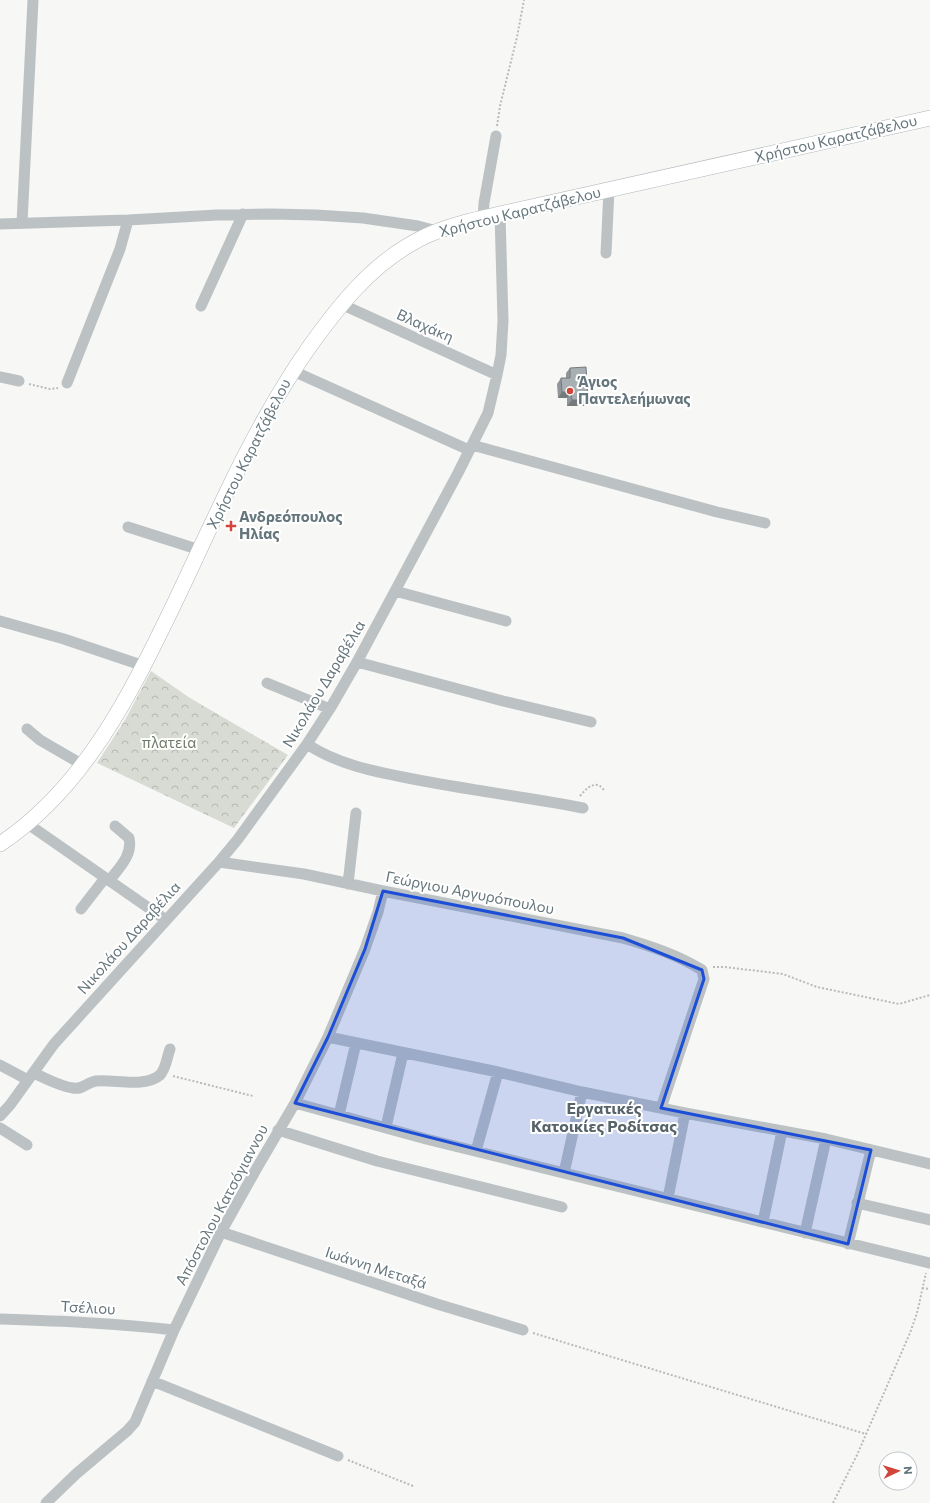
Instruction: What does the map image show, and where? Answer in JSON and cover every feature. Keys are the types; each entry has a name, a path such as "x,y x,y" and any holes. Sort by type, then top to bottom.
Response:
{"street":[{"path":"22,223 34,0"},
{"name":"Χρήστου Καρατζάβελου","path":"0,844 43,811 83,765 108,729 144,666 266,415 293,371 341,304 361,283 383,264 409,244 437,232 483,218 930,118"},
{"path":"483,218 484,203 496,136"},
{"path":"606,253 609,190"},
{"path":"0,224 128,220 243,214 316,215 362,218 418,226 437,232"},
{"path":"201,306 243,214"},
{"name":"Νικολάου Δαραβέλια","path":"0,1116 10,1105 54,1044 219,862 242,833 307,744 330,709 357,662 471,448 488,413 501,355 503,321 500,214"},
{"path":"67,382 120,249 128,220"},
{"name":"Βλαχάκη","path":"341,304 497,375"},
{"path":"293,371 471,448 717,512 765,523"},
{"path":"0,377 19,381"},
{"path":"128,527 200,550"},
{"path":"395,591 506,621"},
{"path":"0,621 58,637 144,666"},
{"path":"357,662 503,701 591,722"},
{"path":"267,683 330,709"},
{"path":"27,729 40,740 83,765"},
{"path":"307,744 314,749 336,759 360,767 465,789 578,807"},
{"path":"348,884 356,813"},
{"path":"28,824 166,920"},
{"path":"81,909 127,856 131,845 130,838 115,826"},
{"name":"Γεώργιου Αργυρόπουλου","path":"219,862 304,874 623,938 691,963 703,974"},
{"name":"Απόστολου Κατσόγιαννου","path":"46,1503 76,1474 118,1439 135,1422 174,1330 221,1232 278,1130 295,1103 328,1037 365,949 378,912 383,891"},
{"path":"661,1108 703,974"},
{"path":"328,1037 498,1072 582,1092 826,1140 930,1164"},
{"path":"339,1115 356,1043"},
{"path":"0,1065 31,1076 74,1088 82,1088 96,1081 122,1083 136,1082 160,1075 165,1067 170,1049"},
{"path":"386,1127 403,1053"},
{"path":"476,1151 498,1072"},
{"path":"564,1173 582,1092"},
{"path":"295,1103 476,1151 929,1263"},
{"path":"668,1198 685,1113"},
{"path":"0,1128 27,1145"},
{"path":"278,1130 377,1160 562,1207"},
{"path":"763,1222 782,1131"},
{"path":"804,1232 826,1140"},
{"path":"848,1244 871,1150"},
{"path":"858,1202 930,1220"},
{"name":"Ιωάννη Μεταξά","path":"221,1232 437,1304 522,1330"},
{"name":"Τσέλιου","path":"0,1320 40,1320 174,1330"},
{"path":"152,1381 338,1456"}],"path":[{"path":"496,136 500,106 517,37 524,0"},
{"path":"19,381 50,389 60,388 67,382"},
{"path":"578,807 587,788 594,784 599,785 605,791"},
{"path":"703,974 725,967 782,974 817,987 899,1004 930,995"},
{"path":"160,1075 172,1076 253,1096"},
{"path":"833,1503 866,1434 872,1416 910,1333 917,1313 929,1263"},
{"path":"922,1288 930,1289"},
{"path":"522,1330 866,1434"},
{"path":"338,1456 413,1486"}],"highlighted area":[{"path":"383,891 623,938 702,970 704,979 661,1108 871,1150 848,1244 295,1103 328,1037 365,949"}],"green space":[{"name":"πλατεία","path":"151,671 190,698 288,755 234,828 97,763 125,720"}],"building":[{"name":"Άγιος Παντελεήμωνας","path":"586,367 588,400 572,400 571,392 562,392 561,378 570,378 570,368"}],"place":[{"name":"Άγιος Παντελεήμωνας","path":"570,391"},
{"name":"Ανδρεόπουλος Ηλίας","path":"231,526"}],"district":[{"name":"Εργατικές Κατοικίες Ροδίτσας","path":"604,1117"}]}
